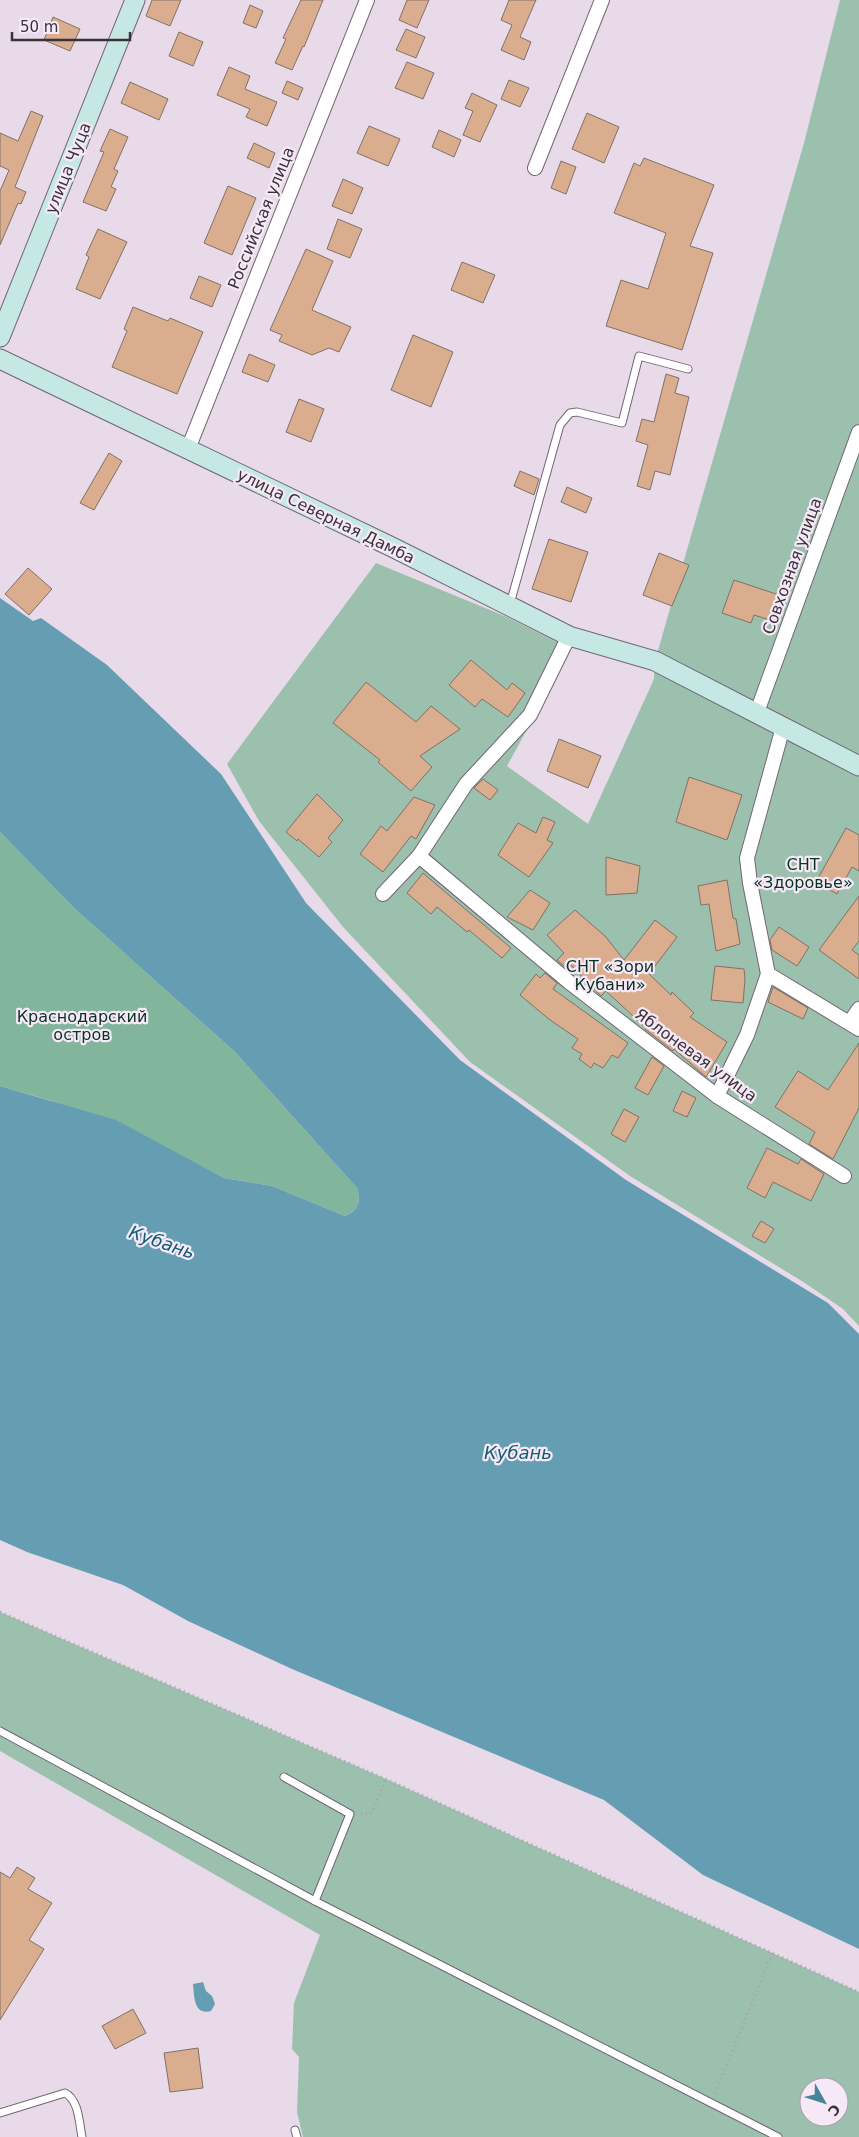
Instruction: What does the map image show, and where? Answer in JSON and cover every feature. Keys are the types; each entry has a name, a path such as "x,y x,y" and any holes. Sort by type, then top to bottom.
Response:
{"street":[{"name":"улица Чуца","path":"0,337 135,0"},
{"name":"Российская улица","path":"188,449 367,0"},
{"path":"536,168 602,0"},
{"name":"улица Северная Дамба","path":"0,359 569,636 655,661 859,766"},
{"name":"Совхозная улица","path":"757,712 859,432"},
{"path":"383,894 419,856 466,784 530,715 569,636"},
{"path":"717,1096 747,1035 768,974 750,883 747,858 783,727"},
{"name":"Яблоневая улица","path":"419,856 569,982 717,1096 844,1176"},
{"path":"768,974 854,1025 859,1009"}],"lane":[{"path":"509,606 560,425 564,418 570,412 577,412 622,423 639,356 688,369"},
{"path":"0,1731 315,1901 778,2137"},
{"path":"284,1777 350,1814 315,1901"},
{"path":"0,2113 65,2093 71,2096 74,2101 82,2137"}],"path":[{"path":"0,1612 386,1779 859,1992"},
{"path":"350,1814 372,1813 386,1779"},
{"path":"711,2103 773,1952"}],"green space":[{"name":"СНТ «Зори Кубани»","path":"840,0 859,0 859,1326 843,1309 805,1283 630,1176 470,1062 343,927 259,821 227,764 376,563 507,617 557,642 570,651 507,766 588,824 654,679 655,661 804,143"},
{"name":"Краснодарский остров","path":"0,832 74,908 235,1052 357,1188 358,1205 350,1214 345,1216 272,1186 224,1178 178,1154 52,1101 0,1086"},
{"path":"0,1612 386,1779 859,1992 859,2137 303,2137 297,2112 299,2057 292,2049 294,2003 320,1935 0,1751"}],"water":[{"name":"Кубань","path":"0,598 33,621 41,618 107,665 221,774 306,903 460,1060 626,1180 828,1303 859,1334 859,1949 703,1875 604,1800 292,1669 188,1621 123,1585 27,1552 0,1540 0,1086 116,1120 224,1178 272,1186 345,1216 356,1208 359,1197 357,1188 235,1052 74,908 0,832"},
{"path":"203,1982 206,1991 212,1996 215,2004 211,2011 201,2011 196,2004 193,1984"}],"building":[{"path":"152,0 181,0 170,26 146,16"},
{"path":"301,0 323,0 304,47 292,70 275,63 286,39 283,38"},
{"path":"407,0 429,0 417,28 399,20"},
{"path":"509,0 536,0 520,37 531,42 524,60 501,50 512,25 501,20"},
{"path":"250,5 263,11 256,28 243,23"},
{"path":"53,17 80,29 70,51 44,40"},
{"path":"406,29 425,37 416,58 396,50"},
{"path":"179,32 203,42 193,66 169,56"},
{"path":"407,62 434,73 423,99 395,88"},
{"path":"229,67 250,76 245,89 277,102 267,126 246,117 250,109 217,95"},
{"path":"509,80 529,88 520,107 501,99"},
{"path":"287,81 303,88 298,100 282,93"},
{"path":"130,82 168,99 159,120 121,103"},
{"path":"472,93 497,105 480,142 463,135 473,111 465,108"},
{"path":"31,111 43,116 15,187 26,192 21,204 18,203 0,245 0,191 9,170 0,166 0,133 18,141"},
{"path":"587,113 619,127 604,163 572,149"},
{"path":"369,126 400,139 388,166 357,153"},
{"path":"110,129 128,137 114,169 118,171 111,187 116,189 106,211 83,202 104,152 100,151"},
{"path":"439,130 461,140 454,157 432,147"},
{"path":"254,143 275,153 269,168 247,158"},
{"path":"644,158 714,185 690,246 713,253 682,350 606,326 621,280 648,289 666,233 614,213 634,163 640,166"},
{"path":"561,161 576,167 566,194 551,188"},
{"path":"343,179 363,188 352,214 332,206"},
{"path":"228,186 256,198 232,255 204,243"},
{"path":"338,219 362,229 350,258 327,249"},
{"path":"98,229 127,242 100,299 76,289 89,257 86,255"},
{"path":"306,249 333,261 312,310 351,327 339,352 329,348 312,355 279,341 282,335 270,330"},
{"path":"462,262 495,275 483,303 451,290"},
{"path":"199,276 221,285 212,307 190,298"},
{"path":"133,307 168,321 170,318 203,332 177,394 112,367 127,331 124,329"},
{"path":"413,335 453,352 431,407 391,390"},
{"path":"249,354 275,365 268,382 242,372"},
{"path":"666,374 679,378 675,393 689,397 670,475 655,471 650,490 637,486 648,445 636,441 642,419 654,422"},
{"path":"299,399 324,409 311,442 286,432"},
{"path":"109,453 122,461 94,510 80,503"},
{"path":"520,471 539,479 534,495 514,486"},
{"path":"567,487 592,498 586,513 561,502"},
{"path":"549,539 588,552 571,602 532,589"},
{"path":"659,553 689,565 672,606 643,595"},
{"path":"28,568 52,589 29,615 5,594"},
{"path":"734,580 782,596 773,621 754,615 751,623 722,613"},
{"path":"471,660 507,690 512,683 525,693 508,717 482,699 475,707 449,685"},
{"path":"366,682 416,722 431,706 460,729 420,756 432,767 411,791 378,762 380,760 333,723"},
{"path":"559,739 601,756 588,788 547,771"},
{"path":"689,777 742,795 727,840 676,822"},
{"path":"483,779 498,790 490,800 474,788"},
{"path":"317,794 343,820 328,838 332,842 319,857 298,839 297,841 286,832"},
{"path":"414,797 435,805 416,839 411,836 383,872 360,854 381,826 387,831"},
{"path":"543,817 555,822 547,840 553,843 529,877 498,855 518,823 536,833"},
{"path":"846,828 859,835 859,871 852,867 837,894 816,882"},
{"path":"606,857 640,866 637,893 606,895"},
{"path":"423,873 511,948 502,958 469,930 467,932 437,907 431,914 407,893"},
{"path":"727,880 733,918 736,919 740,944 716,951 709,904 701,905 698,886"},
{"path":"530,890 550,903 533,930 507,917"},
{"path":"859,896 859,941 852,950 859,955 859,979 819,950"},
{"path":"575,910 605,936 624,960 655,920 677,937 649,974 694,1013 690,1017 727,1042 706,1077 674,1049 673,1051 645,1029 606,991 601,996 571,965 568,969 557,960 564,953 547,935"},
{"path":"779,927 809,947 797,966 772,950 770,940"},
{"path":"715,966 744,969 743,1003 711,1000"},
{"path":"545,973 557,983 553,989 628,1043 618,1058 612,1055 603,1068 594,1063 591,1068 579,1059 582,1054 572,1048 578,1039 550,1020 520,995 536,974 540,978"},
{"path":"773,987 808,1008 803,1019 768,1002"},
{"path":"859,1043 859,1108 833,1159 809,1144 815,1132 775,1107 798,1071 828,1090"},
{"path":"652,1057 664,1066 648,1095 635,1088"},
{"path":"682,1091 696,1098 687,1117 673,1111"},
{"path":"624,1109 639,1117 625,1142 611,1134"},
{"path":"767,1148 798,1164 801,1159 824,1174 811,1201 773,1182 765,1198 747,1188"},
{"path":"761,1221 774,1229 765,1243 752,1236"},
{"path":"17,1867 35,1878 28,1889 52,1903 29,1940 44,1949 0,2020 0,1872 10,1878"},
{"path":"133,2009 146,2033 115,2049 102,2026"},
{"path":"198,2048 203,2088 170,2092 164,2053"}],"park label":[{"name":"СНТ «Здоровье»","path":"803,873"}]}
